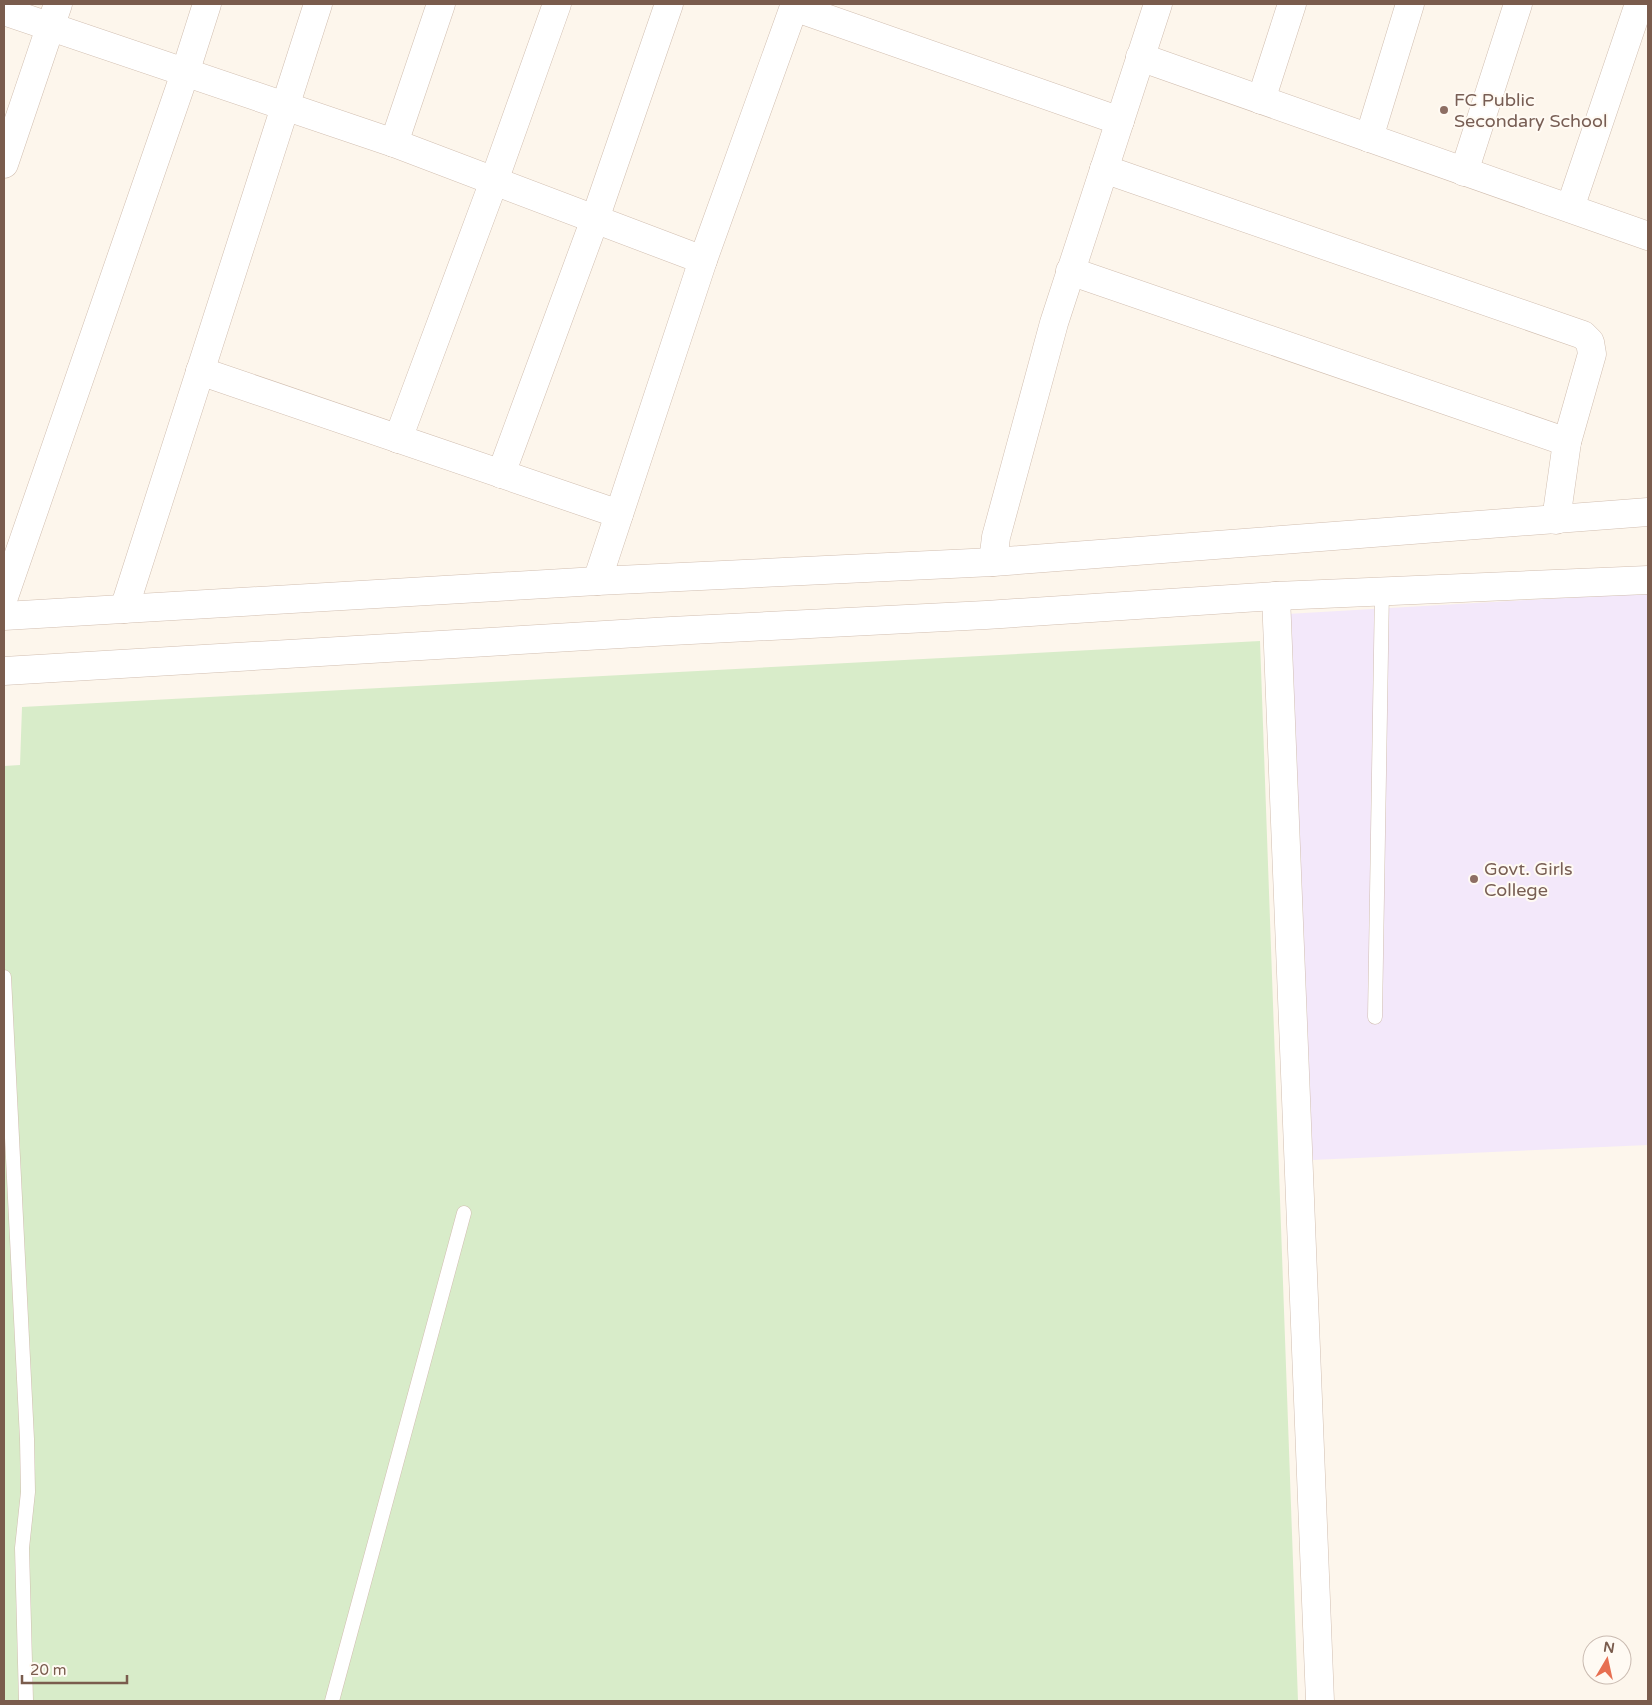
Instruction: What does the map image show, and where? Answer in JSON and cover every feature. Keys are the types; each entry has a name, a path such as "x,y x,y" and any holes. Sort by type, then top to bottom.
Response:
{"street":[{"path":"4,597 185,73 206,4"},
{"path":"124,609 318,4"},
{"path":"394,143 441,4"},
{"path":"398,439 494,181 557,4"},
{"path":"502,474 595,219 669,4"},
{"path":"993,562 999,528 1054,323 1158,4"},
{"path":"1261,100 1292,4"},
{"path":"1369,138 1410,4"},
{"path":"1464,172 1518,4"},
{"path":"1570,208 1639,4"},
{"path":"596,581 703,260 794,5 1120,121"},
{"path":"4,10 54,15 185,73 394,143 703,260"},
{"path":"4,164 54,15"},
{"path":"1140,57 1648,236"},
{"path":"1104,169 1583,335 1590,342 1592,354 1567,442 1556,520"},
{"path":"1070,271 1567,442"},
{"path":"200,370 619,514"},
{"path":"4,616 596,581 993,562 1648,512"},
{"path":"4,671 651,632 986,615 1382,590 1648,580"},
{"path":"1276,596 1320,1701"}],"lane":[{"path":"1375,1017 1382,590"},
{"path":"4,977 27,1439 28,1492 22,1548 26,1701"},
{"path":"332,1701 464,1213"}],"shaded area":[{"name":"Govt. Girls College","path":"1648,593 1648,1145 1312,1160 1287,614"}],"green space":[{"path":"1260,641 1298,1701 4,1701 4,766 20,765 22,707"}],"place":[{"name":"FC Public Secondary School","path":"1444,110"},
{"name":"Govt. Girls College","path":"1474,879"}]}
